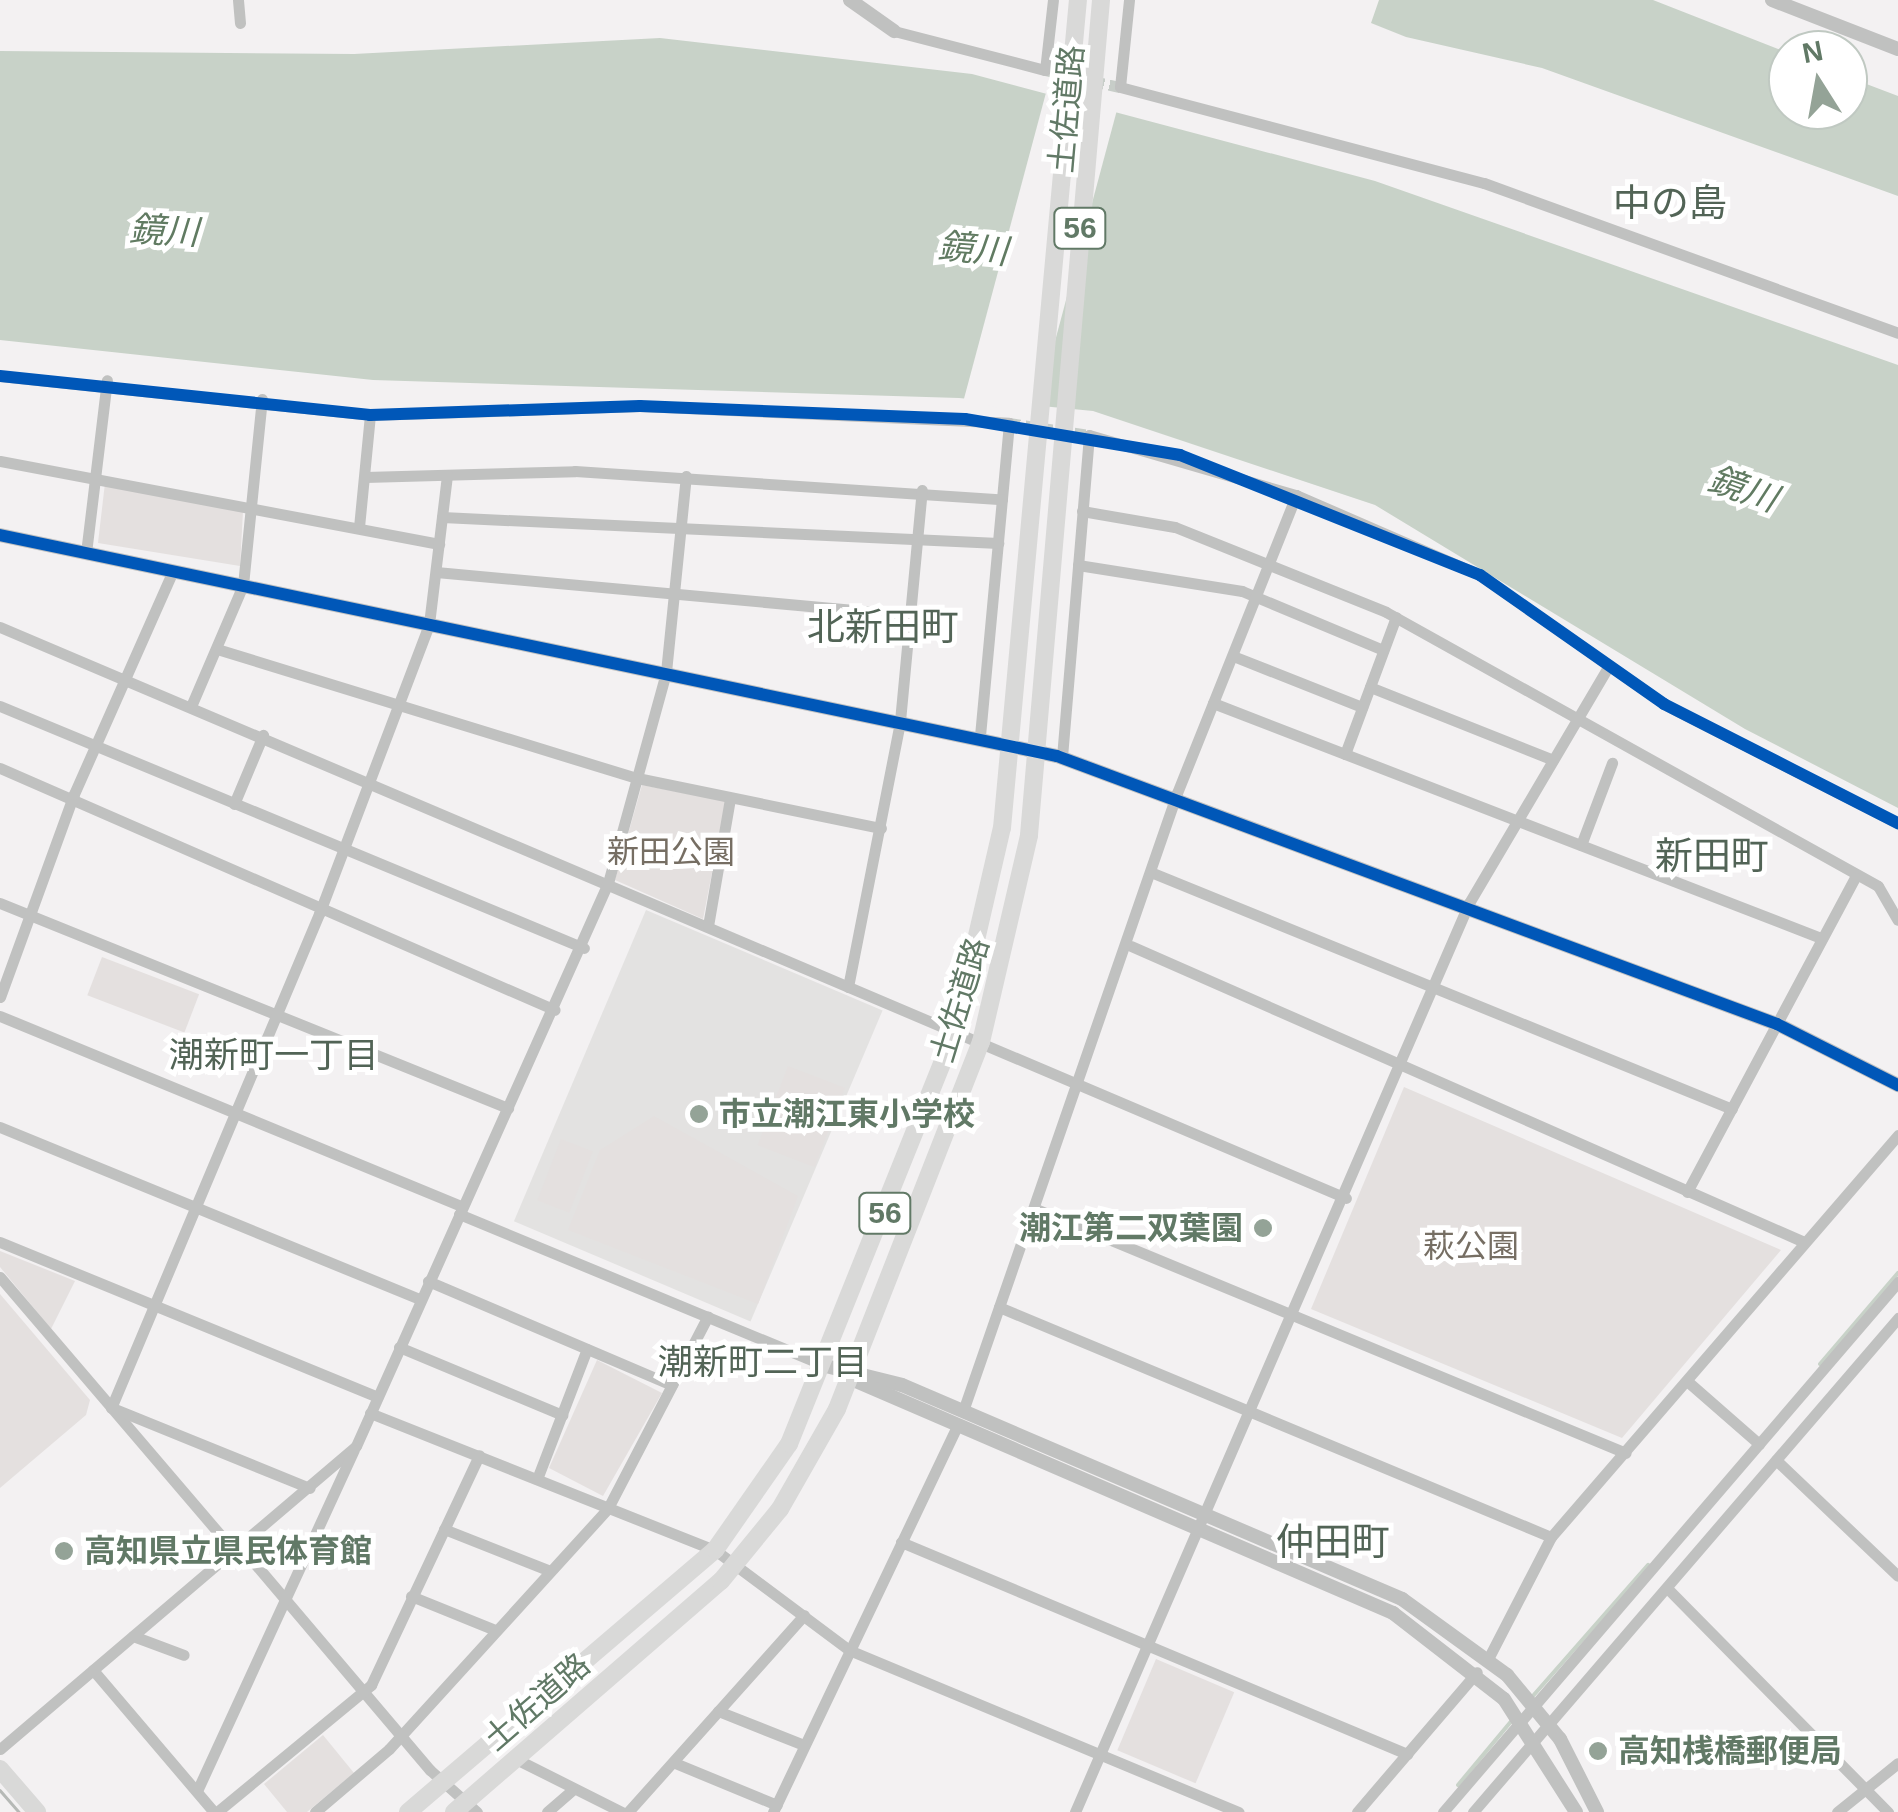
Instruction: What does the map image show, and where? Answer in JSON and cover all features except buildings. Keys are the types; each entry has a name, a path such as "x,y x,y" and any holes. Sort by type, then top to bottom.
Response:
{"main road":[{"name":"土佐道路","path":"408,1812 715,1550 789,1444 826,1366 955,1031 981,939 1010,744 1078,0"},
{"name":"土佐道路","path":"466,1808 737,1562 810,1459 850,1375 981,1042 1007,950 1038,751 1059,455 1101,0"},
{"path":"0,1769 36,1812"}],"street":[{"path":"238,0 240,24"},
{"path":"850,0 894,31 1045,70 1053,0"},
{"path":"1129,0 1120,87 1484,183 1898,333"},
{"path":"1772,0 1898,49"},
{"path":"0,376 107,380 370,415 640,406 1008,423 980,737"},
{"path":"86,553 107,380"},
{"path":"192,704 243,585 262,400"},
{"path":"359,526 370,415"},
{"path":"1062,757 1089,435 1296,496 1480,576 1664,704 1898,823"},
{"path":"0,461 94,475 439,544"},
{"path":"111,1408 320,910 429,624 446,475"},
{"path":"366,477 686,476 922,490 1002,499"},
{"path":"197,1792 428,1281 584,948 608,883 666,672 686,476"},
{"path":"848,987 900,722 922,490"},
{"path":"962,1411 1130,946 1177,793 1296,496"},
{"path":"1082,511 1175,527 1396,617 1855,877 1878,886 1898,920"},
{"path":"442,517 919,532 998,542"},
{"path":"0,535 1062,757 1177,793 1778,1024 1898,1085"},
{"path":"1078,565 1255,596 1383,650"},
{"path":"0,997 27,914 124,675 173,571"},
{"path":"436,572 911,614"},
{"path":"1345,754 1396,617"},
{"path":"0,628 124,675 1346,1198"},
{"path":"217,649 638,778 881,828"},
{"path":"1233,656 1362,707"},
{"path":"1074,1812 1153,1646 1256,1411 1469,903 1609,665"},
{"path":"1370,687 1554,760"},
{"path":"1213,703 1822,938"},
{"path":"0,706 584,948"},
{"path":"234,804 263,735"},
{"path":"1580,845 1612,763"},
{"path":"0,768 554,1010"},
{"path":"708,926 730,798"},
{"path":"1153,873 1732,1108"},
{"path":"1687,1192 1855,877"},
{"path":"0,903 508,1108"},
{"path":"1130,946 1399,1070 1804,1242"},
{"path":"0,1016 826,1366 962,1411 1402,1600 1488,1659 1534,1706 1597,1812"},
{"path":"0,1127 420,1299"},
{"path":"1488,1659 1551,1536 1898,1135"},
{"path":"1036,1209 1626,1453"},
{"path":"0,1242 378,1396"},
{"path":"0,1276 111,1408 466,1808"},
{"path":"428,1281 672,1386"},
{"path":"1444,1812 1898,1282"},
{"path":"999,1307 1551,1536"},
{"path":"315,1812 402,1736 608,1508 708,1316"},
{"path":"1473,1812 1898,1318"},
{"path":"399,1347 562,1415"},
{"path":"537,1479 587,1349"},
{"path":"850,1375 956,1428 1393,1612 1477,1672 1522,1720 1537,1738 1576,1812"},
{"path":"1687,1381 1759,1444"},
{"path":"111,1408 310,1488"},
{"path":"370,1413 715,1550 737,1562 849,1650 1239,1812"},
{"path":"675,1763 775,1809 956,1428"},
{"path":"0,1749 356,1446"},
{"path":"92,1670 216,1812 362,1692 479,1455"},
{"path":"1776,1460 1898,1576"},
{"path":"444,1529 550,1570"},
{"path":"902,1542 1407,1754"},
{"path":"1666,1588 1872,1788 1888,1812"},
{"path":"411,1596 496,1630"},
{"path":"520,1761 572,1790 625,1812 675,1763 804,1615"},
{"path":"133,1636 184,1655"},
{"path":"1357,1812 1477,1672"},
{"path":"718,1711 804,1745"},
{"path":"1838,1812 1898,1763"},
{"path":"547,1812 572,1790"}],"shaded area":[{"name":"市立潮江東小学校","path":"646,910 883,1010 751,1322 514,1221"}],"green space":[{"path":"105,483 243,511 240,566 98,543"},
{"name":"新田公園","path":"642,785 726,801 703,919 615,880"},
{"path":"102,957 199,994 184,1033 87,995"},
{"path":"788,1066 845,1088 814,1167 758,1145"},
{"name":"萩公園","path":"1404,1087 1781,1250 1622,1438 1311,1309"},
{"path":"654,1116 798,1196 758,1304 568,1230 600,1150"},
{"path":"561,1139 593,1151 569,1213 537,1201"},
{"path":"0,1251 75,1281 51,1329 0,1267"},
{"path":"0,1294 90,1400 86,1415 0,1488"},
{"path":"597,1360 662,1393 603,1496 549,1468"},
{"path":"1156,1659 1234,1692 1196,1783 1117,1750"},
{"path":"323,1735 354,1773 307,1812 287,1812 264,1784"}],"water":[{"path":"1379,0 1653,0 1768,45 1768,130 1868,130 1868,85 1898,96 1898,196 1542,68 1406,37 1371,23"},
{"name":"鏡川","path":"660,38 972,74 1375,181 1898,365 1898,808 1745,729 1375,505 1093,411 959,398 373,380 0,340 0,51 354,54"}],"pier":[{"path":"1047,89 1118,108 1034,418 964,399"}],"waterway":[{"path":"1820,1364 1898,1273"},
{"path":"1532,1697 1648,1565"},
{"path":"1458,1785 1513,1719"}],"tunnel":[{"path":"1045,70 1120,87"},
{"path":"1009,423 1089,435"}],"tram line":[{"path":"0,1790 19,1812"}],"cycle path":[{"path":"0,376 370,415 640,406 965,419 1180,455 1480,575 1664,704 1898,823"},
{"path":"0,535 1057,756 1777,1024 1898,1085"}],"place":[{"name":"市立潮江東小学校","path":"699,1114"},
{"name":"潮江第二双葉園","path":"1263,1228"},
{"name":"高知県立県民体育館","path":"64,1551"},
{"name":"高知桟橋郵便局","path":"1598,1751"}],"district":[{"name":"中の島","path":"1670,204"},
{"name":"北新田町","path":"883,628"},
{"name":"新田町","path":"1712,857"},
{"name":"潮新町一丁目","path":"274,1055"},
{"name":"潮新町二丁目","path":"763,1362"},
{"name":"仲田町","path":"1333,1543"}]}
